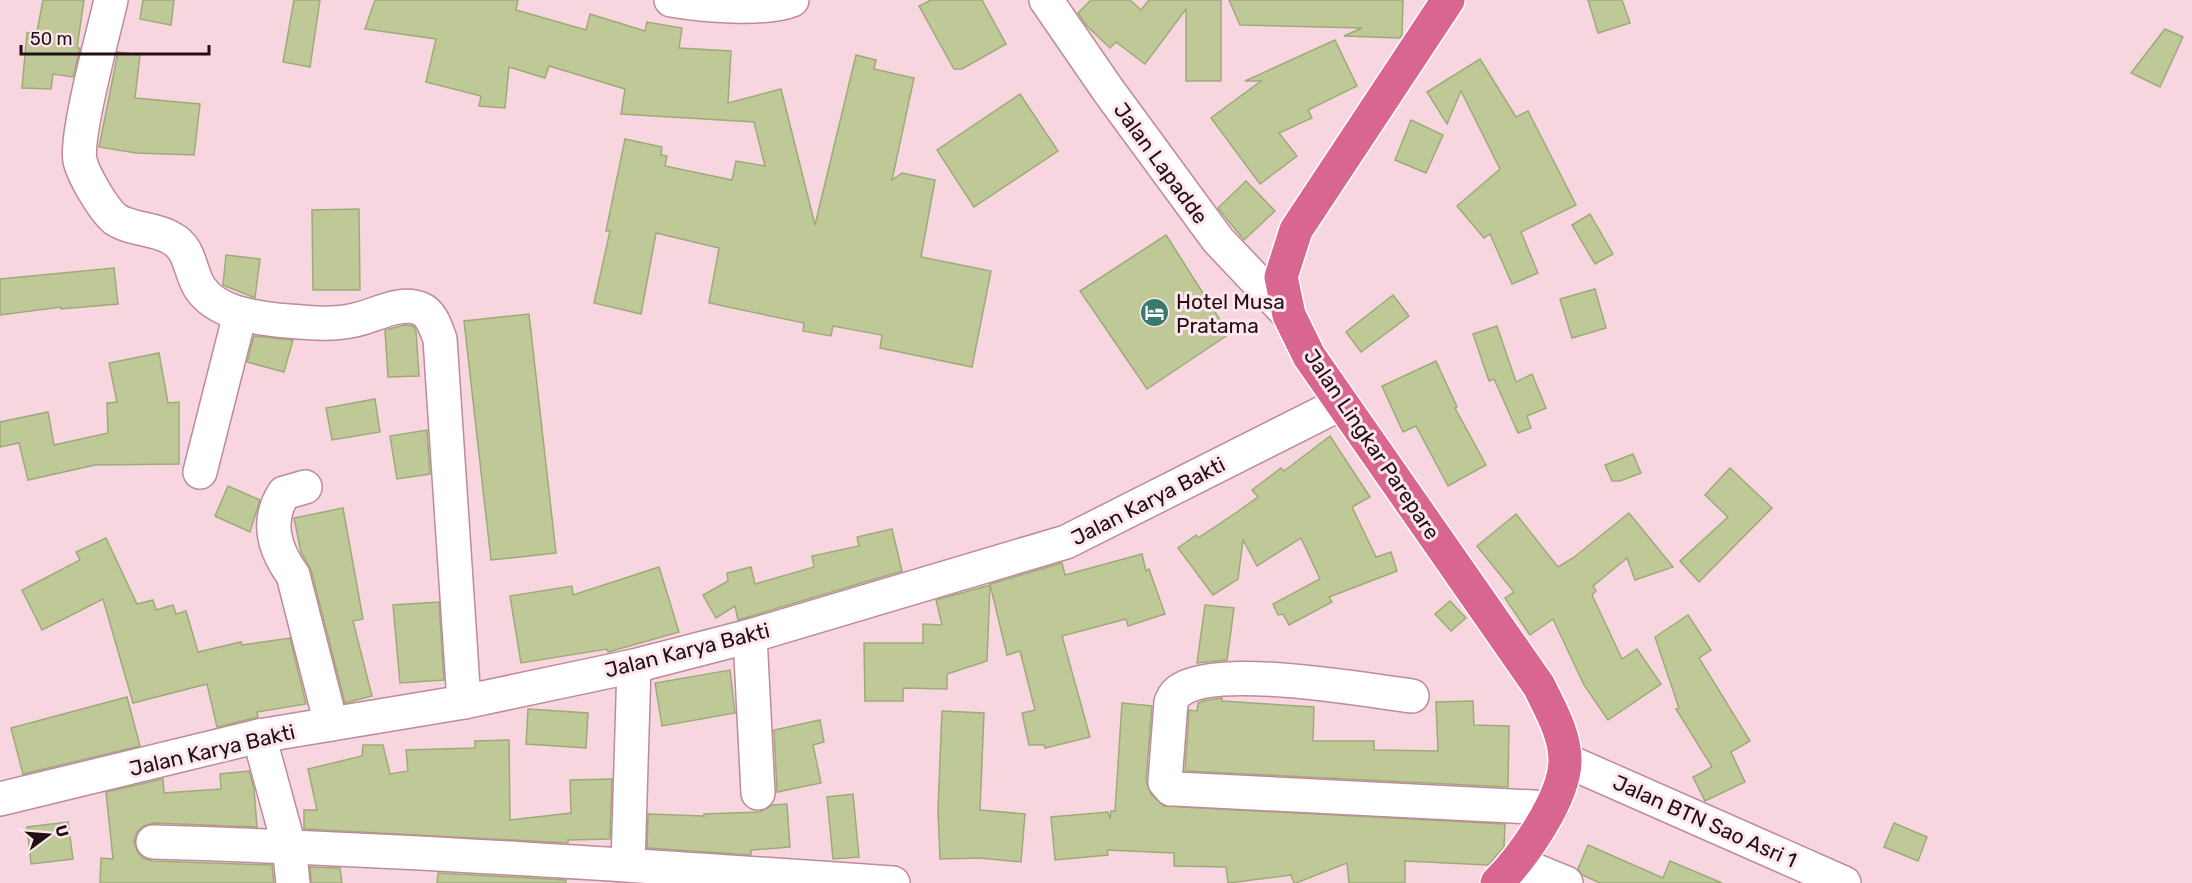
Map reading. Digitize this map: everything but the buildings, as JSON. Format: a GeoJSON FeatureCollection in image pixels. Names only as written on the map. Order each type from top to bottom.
{"type":"FeatureCollection","features":[{"type":"Feature","properties":{"kind":"highway","name":"Jalan Lingkar Parepare"},"geometry":{"type":"LineString","coordinates":[[1448,0],[1296,230],[1281,277],[1289,315],[1309,356],[1539,686],[1558,724],[1565,760],[1551,808],[1507,873]]}},
{"type":"Feature","properties":{"kind":"street"},"geometry":{"type":"LineString","coordinates":[[111,0],[82,128],[80,160],[93,189],[116,219],[171,237],[185,249],[200,287],[213,302],[240,314],[276,320],[354,321],[400,307],[421,309],[434,322],[440,339],[465,702]]}},
{"type":"Feature","properties":{"kind":"street"},"geometry":{"type":"LineString","coordinates":[[671,0],[701,5],[759,4],[792,0]]}},
{"type":"Feature","properties":{"kind":"street","name":"Jalan Lapadde"},"geometry":{"type":"LineString","coordinates":[[1046,0],[1108,90],[1218,240],[1289,315]]}},
{"type":"Feature","properties":{"kind":"street"},"geometry":{"type":"LineString","coordinates":[[200,472],[240,314]]}},
{"type":"Feature","properties":{"kind":"street","name":"Jalan Karya Bakti"},"geometry":{"type":"LineString","coordinates":[[0,799],[259,736],[465,702],[634,666],[750,636],[1066,542],[1342,403]]}},
{"type":"Feature","properties":{"kind":"street"},"geometry":{"type":"LineString","coordinates":[[305,487],[284,493],[276,506],[272,534],[283,561],[293,574],[331,724]]}},
{"type":"Feature","properties":{"kind":"street"},"geometry":{"type":"LineString","coordinates":[[750,636],[758,793]]}},
{"type":"Feature","properties":{"kind":"street"},"geometry":{"type":"LineString","coordinates":[[628,864],[634,666]]}},
{"type":"Feature","properties":{"kind":"street"},"geometry":{"type":"LineString","coordinates":[[1412,696],[1299,682],[1216,679],[1186,687],[1175,694],[1172,702],[1165,782],[1171,789],[1551,808]]}},
{"type":"Feature","properties":{"kind":"street"},"geometry":{"type":"LineString","coordinates":[[259,736],[289,846],[292,883]]}},
{"type":"Feature","properties":{"kind":"street","name":"Jalan BTN Sao Asri 1"},"geometry":{"type":"LineString","coordinates":[[1565,760],[1844,883]]}},
{"type":"Feature","properties":{"kind":"street"},"geometry":{"type":"LineString","coordinates":[[153,842],[289,846],[628,864],[893,883]]}},
{"type":"Feature","properties":{"kind":"street"},"geometry":{"type":"LineString","coordinates":[[1507,873],[1566,883]]}},
{"type":"Feature","properties":{"kind":"place","name":"Hotel Musa Pratama"},"geometry":{"type":"Point","coordinates":[1155,313]}}]}
